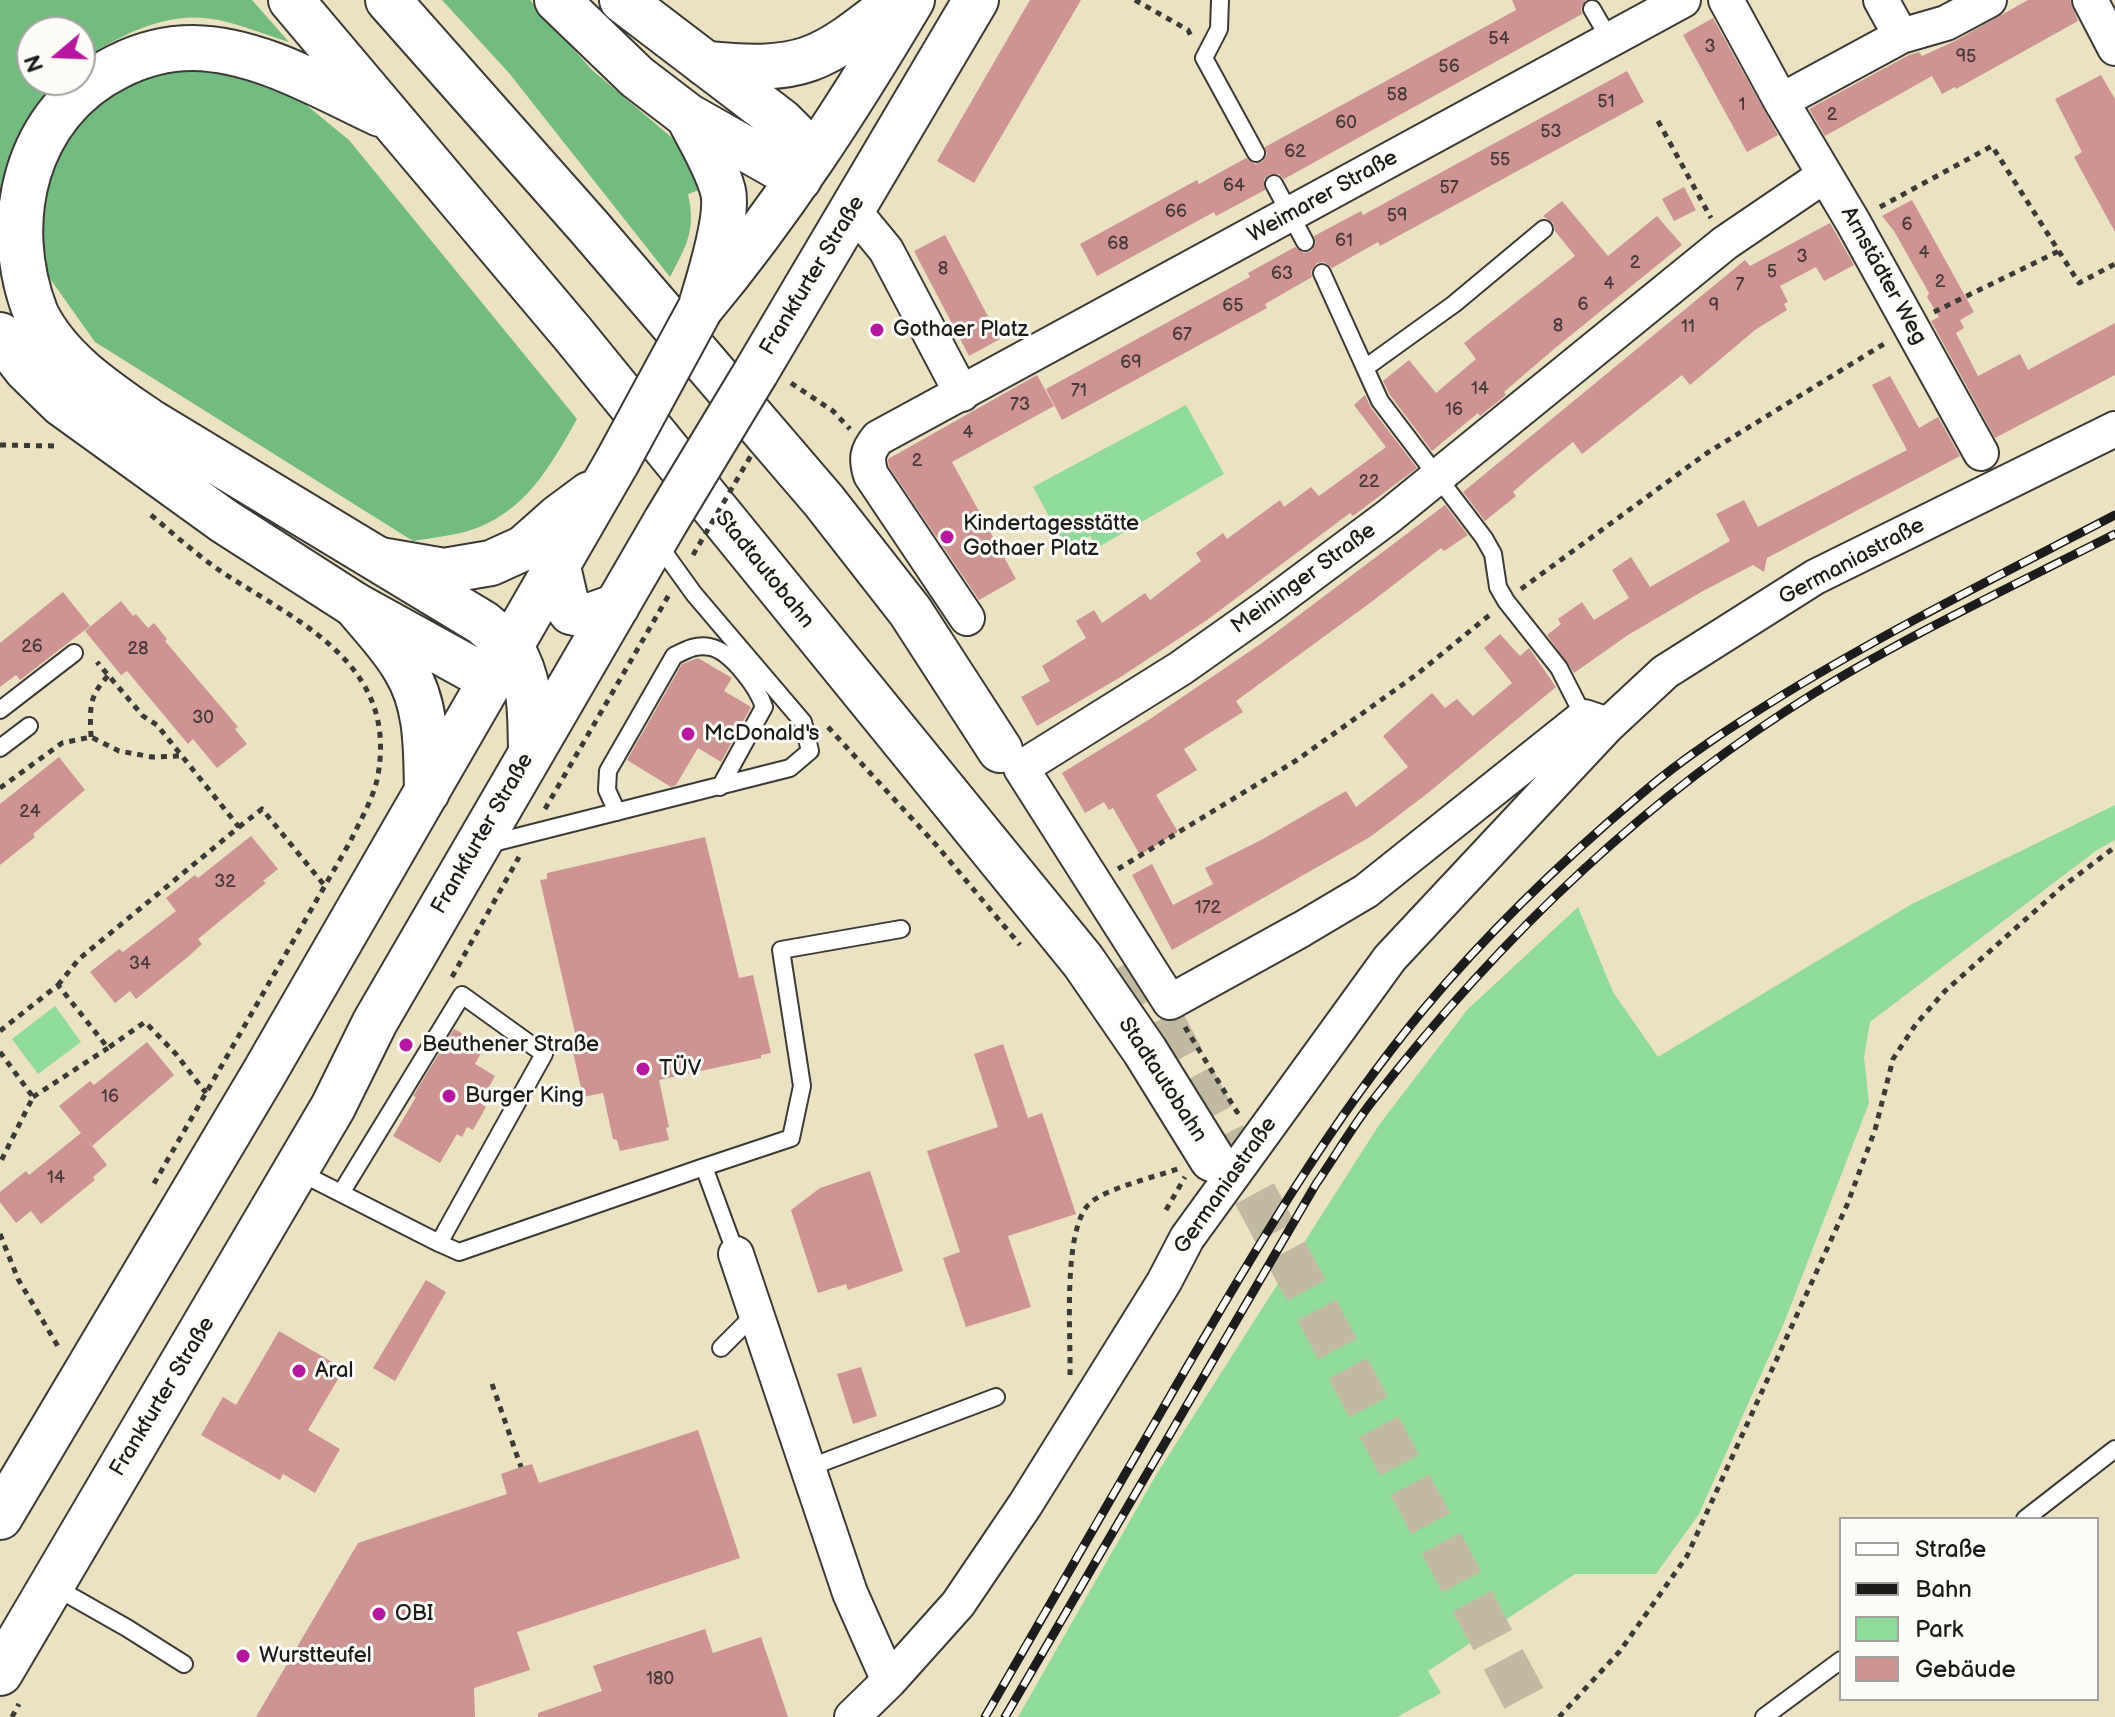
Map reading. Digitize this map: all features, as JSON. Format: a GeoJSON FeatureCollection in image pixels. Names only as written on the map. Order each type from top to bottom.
{"type":"FeatureCollection","features":[{"type":"Feature","properties":{"kind":"main road","name":"Stadtautobahn"},"geometry":{"type":"LineString","coordinates":[[291,0],[573,334],[1083,961],[1145,1051],[1193,1157]]}},
{"type":"Feature","properties":{"kind":"main road"},"geometry":{"type":"LineString","coordinates":[[388,0],[824,501],[910,611],[1000,750]]}},
{"type":"Feature","properties":{"kind":"main road"},"geometry":{"type":"LineString","coordinates":[[557,0],[637,77],[688,116],[836,179],[853,210]]}},
{"type":"Feature","properties":{"kind":"main road"},"geometry":{"type":"LineString","coordinates":[[622,0],[781,121],[806,166]]}},
{"type":"Feature","properties":{"kind":"main road"},"geometry":{"type":"LineString","coordinates":[[706,64],[754,68],[789,66],[813,60],[834,49],[898,0]]}},
{"type":"Feature","properties":{"kind":"main road"},"geometry":{"type":"LineString","coordinates":[[700,309],[751,248],[859,89],[912,0]]}},
{"type":"Feature","properties":{"kind":"main road","name":"Frankfurter Straße"},"geometry":{"type":"LineString","coordinates":[[0,1673],[333,1107],[375,1022],[531,750],[617,606],[671,538],[773,378],[853,210],[976,0]]}},
{"type":"Feature","properties":{"kind":"main road"},"geometry":{"type":"LineString","coordinates":[[393,120],[269,63],[191,48],[150,54],[106,72],[85,86],[58,113],[39,141],[19,189],[15,223],[18,263],[37,317],[71,361],[107,392],[149,421],[493,630],[510,671],[531,750]]}},
{"type":"Feature","properties":{"kind":"main road"},"geometry":{"type":"LineString","coordinates":[[0,1517],[427,792],[510,671],[558,567],[700,309],[714,266],[724,195],[688,116]]}},
{"type":"Feature","properties":{"kind":"main road"},"geometry":{"type":"LineString","coordinates":[[0,335],[26,369],[82,420],[224,521],[355,605],[436,647],[510,671],[550,680],[586,659]]}},
{"type":"Feature","properties":{"kind":"main road"},"geometry":{"type":"LineString","coordinates":[[380,560],[444,571],[502,560],[524,548],[613,471]]}},
{"type":"Feature","properties":{"kind":"main road"},"geometry":{"type":"LineString","coordinates":[[558,567],[571,612],[589,616],[617,606]]}},
{"type":"Feature","properties":{"kind":"main road"},"geometry":{"type":"LineString","coordinates":[[355,605],[398,659],[417,695],[425,741],[427,792]]}},
{"type":"Feature","properties":{"kind":"street","name":"Weimarer Straße"},"geometry":{"type":"LineString","coordinates":[[962,394],[1298,228],[1609,38],[1683,0]]}},
{"type":"Feature","properties":{"kind":"street","name":"Arnstädter Weg"},"geometry":{"type":"LineString","coordinates":[[1726,0],[1981,453]]}},
{"type":"Feature","properties":{"kind":"street"},"geometry":{"type":"LineString","coordinates":[[1881,0],[1901,36]]}},
{"type":"Feature","properties":{"kind":"street"},"geometry":{"type":"LineString","coordinates":[[1781,101],[1901,36],[1946,23],[1989,0]]}},
{"type":"Feature","properties":{"kind":"street"},"geometry":{"type":"LineString","coordinates":[[2090,0],[2115,48]]}},
{"type":"Feature","properties":{"kind":"street","name":"Meininger Straße"},"geometry":{"type":"LineString","coordinates":[[1170,1002],[1021,768],[1181,668],[1388,517],[1725,243],[1825,175]]}},
{"type":"Feature","properties":{"kind":"street"},"geometry":{"type":"LineString","coordinates":[[853,210],[886,250],[962,394],[878,438],[869,449],[867,462],[871,475],[967,618]]}},
{"type":"Feature","properties":{"kind":"street","name":"Germaniastraße"},"geometry":{"type":"LineString","coordinates":[[1170,1002],[1366,891],[1665,672],[1815,577],[2115,429]]}},
{"type":"Feature","properties":{"kind":"street","name":"Germaniastraße"},"geometry":{"type":"LineString","coordinates":[[852,1717],[958,1604],[1025,1505],[1164,1282],[1187,1238],[1390,958],[1596,721]]}},
{"type":"Feature","properties":{"kind":"street"},"geometry":{"type":"LineString","coordinates":[[736,1254],[850,1593],[889,1681]]}},
{"type":"Feature","properties":{"kind":"lane"},"geometry":{"type":"LineString","coordinates":[[1220,0],[1219,29],[1204,58],[1256,153]]}},
{"type":"Feature","properties":{"kind":"lane"},"geometry":{"type":"LineString","coordinates":[[1592,9],[1609,38]]}},
{"type":"Feature","properties":{"kind":"lane"},"geometry":{"type":"LineString","coordinates":[[1274,184],[1298,228]]}},
{"type":"Feature","properties":{"kind":"lane"},"geometry":{"type":"LineString","coordinates":[[1365,368],[1454,304],[1544,229]]}},
{"type":"Feature","properties":{"kind":"lane"},"geometry":{"type":"LineString","coordinates":[[1322,273],[1380,401],[1484,538],[1493,554],[1498,587],[1506,601],[1596,721]]}},
{"type":"Feature","properties":{"kind":"lane"},"geometry":{"type":"LineString","coordinates":[[476,847],[790,768],[810,751],[803,722],[680,576],[671,538]]}},
{"type":"Feature","properties":{"kind":"lane"},"geometry":{"type":"LineString","coordinates":[[617,812],[607,790],[608,771],[674,656],[694,646],[712,647],[724,653],[758,690],[764,707],[720,787]]}},
{"type":"Feature","properties":{"kind":"lane"},"geometry":{"type":"LineString","coordinates":[[0,710],[74,653]]}},
{"type":"Feature","properties":{"kind":"lane"},"geometry":{"type":"LineString","coordinates":[[0,748],[29,726]]}},
{"type":"Feature","properties":{"kind":"lane"},"geometry":{"type":"LineString","coordinates":[[296,1170],[459,1252],[791,1138],[802,1086],[781,950],[901,929]]}},
{"type":"Feature","properties":{"kind":"lane"},"geometry":{"type":"LineString","coordinates":[[341,1193],[462,995],[544,1054],[439,1243]]}},
{"type":"Feature","properties":{"kind":"lane"},"geometry":{"type":"LineString","coordinates":[[704,1167],[736,1254]]}},
{"type":"Feature","properties":{"kind":"lane"},"geometry":{"type":"LineString","coordinates":[[721,1348],[756,1313]]}},
{"type":"Feature","properties":{"kind":"lane"},"geometry":{"type":"LineString","coordinates":[[808,1468],[996,1397]]}},
{"type":"Feature","properties":{"kind":"lane"},"geometry":{"type":"LineString","coordinates":[[2028,1517],[2115,1449]]}},
{"type":"Feature","properties":{"kind":"lane"},"geometry":{"type":"LineString","coordinates":[[52,1585],[184,1664]]}},
{"type":"Feature","properties":{"kind":"lane"},"geometry":{"type":"LineString","coordinates":[[1764,1717],[1839,1661]]}},
{"type":"Feature","properties":{"kind":"path"},"geometry":{"type":"LineString","coordinates":[[1135,0],[1188,30],[1204,58]]}},
{"type":"Feature","properties":{"kind":"path"},"geometry":{"type":"LineString","coordinates":[[1658,121],[1725,243]]}},
{"type":"Feature","properties":{"kind":"path"},"geometry":{"type":"LineString","coordinates":[[1853,222],[1992,146],[2079,283],[2115,264]]}},
{"type":"Feature","properties":{"kind":"path"},"geometry":{"type":"LineString","coordinates":[[1910,323],[2059,251]]}},
{"type":"Feature","properties":{"kind":"path"},"geometry":{"type":"LineString","coordinates":[[773,378],[833,411],[869,449]]}},
{"type":"Feature","properties":{"kind":"path"},"geometry":{"type":"LineString","coordinates":[[46,438],[64,452]]}},
{"type":"Feature","properties":{"kind":"path"},"geometry":{"type":"LineString","coordinates":[[462,959],[566,771],[680,576],[671,538],[760,440]]}},
{"type":"Feature","properties":{"kind":"path"},"geometry":{"type":"LineString","coordinates":[[0,445],[56,446]]}},
{"type":"Feature","properties":{"kind":"path"},"geometry":{"type":"LineString","coordinates":[[149,514],[202,558],[327,640],[356,672],[375,708],[379,743],[377,782],[350,842],[151,1187]]}},
{"type":"Feature","properties":{"kind":"path"},"geometry":{"type":"LineString","coordinates":[[97,662],[143,716],[157,725],[239,827]]}},
{"type":"Feature","properties":{"kind":"path"},"geometry":{"type":"LineString","coordinates":[[91,737],[90,709],[96,689],[109,675]]}},
{"type":"Feature","properties":{"kind":"path"},"geometry":{"type":"LineString","coordinates":[[819,716],[938,847],[1024,949]]}},
{"type":"Feature","properties":{"kind":"path"},"geometry":{"type":"LineString","coordinates":[[0,788],[62,743],[91,737],[119,751],[152,757],[182,756]]}},
{"type":"Feature","properties":{"kind":"path"},"geometry":{"type":"LineString","coordinates":[[0,1031],[58,985],[79,959],[262,809],[325,886]]}},
{"type":"Feature","properties":{"kind":"path"},"geometry":{"type":"LineString","coordinates":[[1559,1717],[1620,1651],[1687,1556],[1847,1205],[1875,1130],[1893,1059],[1916,1024],[1945,991],[2062,887],[2115,847]]}},
{"type":"Feature","properties":{"kind":"path"},"geometry":{"type":"LineString","coordinates":[[58,985],[108,1048]]}},
{"type":"Feature","properties":{"kind":"path"},"geometry":{"type":"LineString","coordinates":[[1170,1002],[1237,1112]]}},
{"type":"Feature","properties":{"kind":"path"},"geometry":{"type":"LineString","coordinates":[[0,1163],[33,1097],[145,1022],[176,1054],[206,1093]]}},
{"type":"Feature","properties":{"kind":"path"},"geometry":{"type":"LineString","coordinates":[[0,1052],[33,1097]]}},
{"type":"Feature","properties":{"kind":"path"},"geometry":{"type":"LineString","coordinates":[[1082,1413],[1070,1387],[1073,1239],[1089,1204],[1104,1195],[1183,1167],[1193,1157]]}},
{"type":"Feature","properties":{"kind":"path"},"geometry":{"type":"LineString","coordinates":[[0,1234],[18,1279],[59,1348]]}},
{"type":"Feature","properties":{"kind":"path"},"geometry":{"type":"LineString","coordinates":[[51,1361],[66,1335]]}},
{"type":"Feature","properties":{"kind":"path"},"geometry":{"type":"LineString","coordinates":[[492,1384],[521,1467]]}},
{"type":"Feature","properties":{"kind":"green space"},"geometry":{"type":"Polygon","coordinates":[[[0,0],[252,0],[289,42],[218,20],[181,18],[128,34],[96,52],[96,16],[16,16],[16,96],[44,96],[14,146],[0,191],[0,0]]]}},
{"type":"Feature","properties":{"kind":"green space"},"geometry":{"type":"Polygon","coordinates":[[[442,0],[530,0],[592,70],[690,153],[708,187],[688,194],[690,228],[670,277],[509,73],[442,0]]]}},
{"type":"Feature","properties":{"kind":"green space"},"geometry":{"type":"Polygon","coordinates":[[[209,70],[254,79],[299,99],[349,140],[577,419],[533,487],[505,513],[468,531],[413,541],[95,342],[36,259],[46,166],[82,116],[117,84],[158,72],[209,70]]]}},
{"type":"Feature","properties":{"kind":"green space"},"geometry":{"type":"Polygon","coordinates":[[[1186,405],[1224,474],[1097,548],[1090,536],[1067,549],[1033,487],[1186,405]]]}},
{"type":"Feature","properties":{"kind":"green space"},"geometry":{"type":"Polygon","coordinates":[[[2115,805],[2115,840],[2097,850],[1870,1022],[1864,1057],[1869,1103],[1784,1323],[1699,1514],[1656,1574],[1575,1574],[1428,1671],[1441,1693],[1397,1717],[1018,1717],[1156,1475],[1379,1125],[1467,1010],[1578,907],[1613,992],[1658,1057],[1910,905],[2115,805]]]}},
{"type":"Feature","properties":{"kind":"green space"},"geometry":{"type":"Polygon","coordinates":[[[55,1006],[81,1042],[38,1074],[12,1039],[55,1006]]]}},
{"type":"Feature","properties":{"kind":"building"},"geometry":{"type":"Polygon","coordinates":[[[1030,0],[1081,0],[974,183],[937,161],[1030,0]]]}},
{"type":"Feature","properties":{"kind":"building"},"geometry":{"type":"Polygon","coordinates":[[[1512,0],[1586,0],[1581,8],[1582,14],[1284,179],[1279,174],[1270,174],[1264,179],[1265,190],[1216,216],[1214,212],[1097,276],[1080,244],[1197,180],[1199,184],[1246,158],[1255,164],[1262,162],[1267,154],[1265,147],[1516,10],[1512,0]]]}},
{"type":"Feature","properties":{"kind":"building"},"geometry":{"type":"Polygon","coordinates":[[[2028,0],[2070,0],[2078,21],[1956,89],[1942,94],[1932,76],[1825,136],[1809,109],[1909,55],[1919,52],[1922,56],[1955,41],[2028,0]]]}},
{"type":"Feature","properties":{"kind":"building"},"geometry":{"type":"Polygon","coordinates":[[[1713,18],[1778,135],[1747,152],[1683,35],[1713,18]]]}},
{"type":"Feature","properties":{"kind":"building"},"geometry":{"type":"Polygon","coordinates":[[[1627,71],[1644,102],[1380,246],[1378,242],[1332,268],[1324,262],[1317,263],[1311,271],[1312,277],[1265,304],[1267,308],[1062,420],[1046,389],[1250,277],[1248,273],[1295,247],[1304,253],[1311,251],[1316,243],[1314,236],[1361,211],[1363,215],[1627,71]]]}},
{"type":"Feature","properties":{"kind":"building"},"geometry":{"type":"Polygon","coordinates":[[[2101,75],[2115,99],[2115,232],[2074,157],[2082,152],[2055,99],[2101,75]]]}},
{"type":"Feature","properties":{"kind":"building"},"geometry":{"type":"Polygon","coordinates":[[[1684,187],[1696,210],[1674,221],[1662,199],[1684,187]]]}},
{"type":"Feature","properties":{"kind":"building"},"geometry":{"type":"Polygon","coordinates":[[[1912,200],[1974,312],[1960,320],[1964,328],[1956,333],[1978,376],[2020,354],[2028,370],[2115,323],[2115,375],[1995,438],[1931,321],[1939,317],[1927,297],[1929,293],[1894,231],[1882,216],[1912,200]]]}},
{"type":"Feature","properties":{"kind":"building"},"geometry":{"type":"Polygon","coordinates":[[[1562,201],[1608,256],[1657,216],[1682,245],[1554,349],[1504,392],[1506,395],[1480,416],[1478,413],[1432,451],[1383,381],[1409,360],[1436,393],[1476,359],[1464,343],[1575,256],[1555,231],[1553,223],[1543,216],[1562,201]]]}},
{"type":"Feature","properties":{"kind":"building"},"geometry":{"type":"Polygon","coordinates":[[[1830,223],[1854,265],[1824,281],[1816,267],[1780,286],[1788,302],[1784,304],[1787,310],[1755,330],[1690,385],[1682,375],[1582,454],[1573,442],[1513,492],[1516,496],[1485,521],[1463,492],[1745,260],[1750,266],[1830,223]]]}},
{"type":"Feature","properties":{"kind":"building"},"geometry":{"type":"Polygon","coordinates":[[[945,235],[1000,339],[969,356],[914,251],[945,235]]]}},
{"type":"Feature","properties":{"kind":"building"},"geometry":{"type":"Polygon","coordinates":[[[1037,375],[1054,406],[952,462],[1016,579],[979,600],[889,467],[888,459],[1037,375]]]}},
{"type":"Feature","properties":{"kind":"building"},"geometry":{"type":"Polygon","coordinates":[[[1890,376],[1919,428],[1938,417],[1960,456],[1767,558],[1764,572],[1753,565],[1703,591],[1628,635],[1574,673],[1547,635],[1561,624],[1558,619],[1582,602],[1594,620],[1629,598],[1612,570],[1631,557],[1650,587],[1730,541],[1716,514],[1744,500],[1758,527],[1907,450],[1872,385],[1890,376]]]}},
{"type":"Feature","properties":{"kind":"building"},"geometry":{"type":"Polygon","coordinates":[[[1365,395],[1371,408],[1417,468],[1353,516],[1350,513],[1207,620],[1119,678],[1037,726],[1021,697],[1050,681],[1042,666],[1086,638],[1076,621],[1094,610],[1102,623],[1145,593],[1150,600],[1201,561],[1196,553],[1223,533],[1227,539],[1280,500],[1284,507],[1311,487],[1319,496],[1386,447],[1354,405],[1365,395]]]}},
{"type":"Feature","properties":{"kind":"building"},"geometry":{"type":"Polygon","coordinates":[[[1445,505],[1468,535],[1444,551],[1441,548],[1236,701],[1243,712],[1184,749],[1197,770],[1156,795],[1178,832],[1140,855],[1113,808],[1109,810],[1104,802],[1085,813],[1062,773],[1150,719],[1262,643],[1445,505]]]}},
{"type":"Feature","properties":{"kind":"building"},"geometry":{"type":"Polygon","coordinates":[[[63,592],[90,626],[20,680],[16,675],[0,687],[0,643],[63,592]]]}},
{"type":"Feature","properties":{"kind":"building"},"geometry":{"type":"Polygon","coordinates":[[[121,601],[148,628],[154,623],[167,639],[165,641],[238,727],[235,729],[247,744],[217,768],[193,739],[188,744],[127,671],[121,675],[85,631],[121,601]]]}},
{"type":"Feature","properties":{"kind":"building"},"geometry":{"type":"Polygon","coordinates":[[[1500,634],[1520,656],[1529,648],[1556,687],[1370,837],[1172,950],[1132,875],[1152,864],[1173,905],[1213,884],[1205,868],[1346,791],[1356,807],[1408,767],[1383,736],[1432,693],[1445,708],[1457,699],[1473,716],[1512,683],[1484,648],[1500,634]]]}},
{"type":"Feature","properties":{"kind":"building","name":"McDonald's"},"geometry":{"type":"Polygon","coordinates":[[[698,658],[732,678],[724,691],[751,707],[721,762],[698,748],[676,785],[671,787],[627,760],[682,664],[698,658]]]}},
{"type":"Feature","properties":{"kind":"building"},"geometry":{"type":"Polygon","coordinates":[[[59,757],[85,790],[0,865],[0,804],[59,757]]]}},
{"type":"Feature","properties":{"kind":"building"},"geometry":{"type":"Polygon","coordinates":[[[251,836],[278,869],[263,881],[266,883],[198,939],[202,944],[189,956],[136,999],[130,991],[115,1003],[90,972],[119,949],[123,952],[176,911],[166,898],[195,875],[198,878],[251,836]]]}},
{"type":"Feature","properties":{"kind":"building"},"geometry":{"type":"Polygon","coordinates":[[[705,837],[739,978],[753,975],[771,1053],[761,1055],[761,1058],[659,1080],[669,1140],[620,1151],[617,1140],[613,1139],[603,1093],[583,1097],[571,1043],[577,1042],[540,880],[547,879],[547,873],[705,837]]]}},
{"type":"Feature","properties":{"kind":"building","name":"Burger King"},"geometry":{"type":"Polygon","coordinates":[[[454,1029],[485,1046],[475,1064],[495,1076],[480,1103],[486,1107],[473,1130],[467,1127],[462,1137],[457,1134],[440,1163],[393,1136],[416,1097],[413,1096],[454,1029]]]}},
{"type":"Feature","properties":{"kind":"building"},"geometry":{"type":"Polygon","coordinates":[[[147,1042],[174,1075],[92,1146],[107,1165],[93,1177],[95,1180],[41,1224],[31,1211],[16,1223],[0,1202],[0,1192],[26,1171],[29,1175],[81,1133],[59,1106],[90,1081],[94,1085],[147,1042]]]}},
{"type":"Feature","properties":{"kind":"building"},"geometry":{"type":"Polygon","coordinates":[[[1003,1044],[1028,1118],[1042,1113],[1076,1214],[1008,1236],[1031,1307],[966,1327],[943,1258],[960,1252],[927,1151],[998,1127],[974,1054],[1003,1044]]]}},
{"type":"Feature","properties":{"kind":"building"},"geometry":{"type":"Polygon","coordinates":[[[870,1171],[903,1271],[848,1290],[846,1284],[818,1293],[791,1210],[820,1188],[870,1171]]]}},
{"type":"Feature","properties":{"kind":"building"},"geometry":{"type":"Polygon","coordinates":[[[426,1280],[446,1292],[395,1381],[373,1368],[426,1280]]]}},
{"type":"Feature","properties":{"kind":"building"},"geometry":{"type":"Polygon","coordinates":[[[279,1331],[344,1369],[308,1430],[340,1449],[315,1493],[283,1474],[280,1480],[201,1435],[223,1397],[236,1405],[279,1331]]]}},
{"type":"Feature","properties":{"kind":"building"},"geometry":{"type":"Polygon","coordinates":[[[861,1367],[877,1416],[853,1424],[837,1374],[861,1367]]]}},
{"type":"Feature","properties":{"kind":"building"},"geometry":{"type":"Polygon","coordinates":[[[698,1430],[740,1558],[517,1632],[530,1670],[474,1688],[475,1717],[256,1717],[358,1543],[507,1494],[501,1474],[521,1467],[532,1464],[539,1483],[698,1430]]]}},
{"type":"Feature","properties":{"kind":"building"},"geometry":{"type":"Polygon","coordinates":[[[705,1629],[713,1653],[761,1637],[788,1717],[538,1717],[538,1713],[602,1691],[593,1666],[705,1629]]]}},
{"type":"Feature","properties":{"kind":"tunnel"},"geometry":{"type":"LineString","coordinates":[[1128,962],[1534,1717]]}},
{"type":"Feature","properties":{"kind":"railway"},"geometry":{"type":"LineString","coordinates":[[985,1717],[1208,1331],[1294,1189],[1389,1053],[1474,953],[1583,845],[1657,781],[1711,741],[1867,646],[2115,515]]}},
{"type":"Feature","properties":{"kind":"railway"},"geometry":{"type":"LineString","coordinates":[[1005,1717],[1316,1184],[1356,1123],[1418,1044],[1520,931],[1631,827],[1752,734],[1889,650],[2115,534]]}},
{"type":"Feature","properties":{"kind":"place","name":"Gothaer Platz"},"geometry":{"type":"Point","coordinates":[877,330]}},
{"type":"Feature","properties":{"kind":"place","name":"Kindertagesstätte Gothaer Platz"},"geometry":{"type":"Point","coordinates":[947,537]}},
{"type":"Feature","properties":{"kind":"place","name":"McDonald's"},"geometry":{"type":"Point","coordinates":[688,734]}},
{"type":"Feature","properties":{"kind":"place","name":"Beuthener Straße"},"geometry":{"type":"Point","coordinates":[406,1045]}},
{"type":"Feature","properties":{"kind":"place","name":"TÜV"},"geometry":{"type":"Point","coordinates":[643,1069]}},
{"type":"Feature","properties":{"kind":"place","name":"Burger King"},"geometry":{"type":"Point","coordinates":[449,1096]}},
{"type":"Feature","properties":{"kind":"place","name":"Aral"},"geometry":{"type":"Point","coordinates":[299,1371]}},
{"type":"Feature","properties":{"kind":"place","name":"OBI"},"geometry":{"type":"Point","coordinates":[379,1614]}},
{"type":"Feature","properties":{"kind":"place","name":"Wurstteufel"},"geometry":{"type":"Point","coordinates":[243,1656]}}]}
